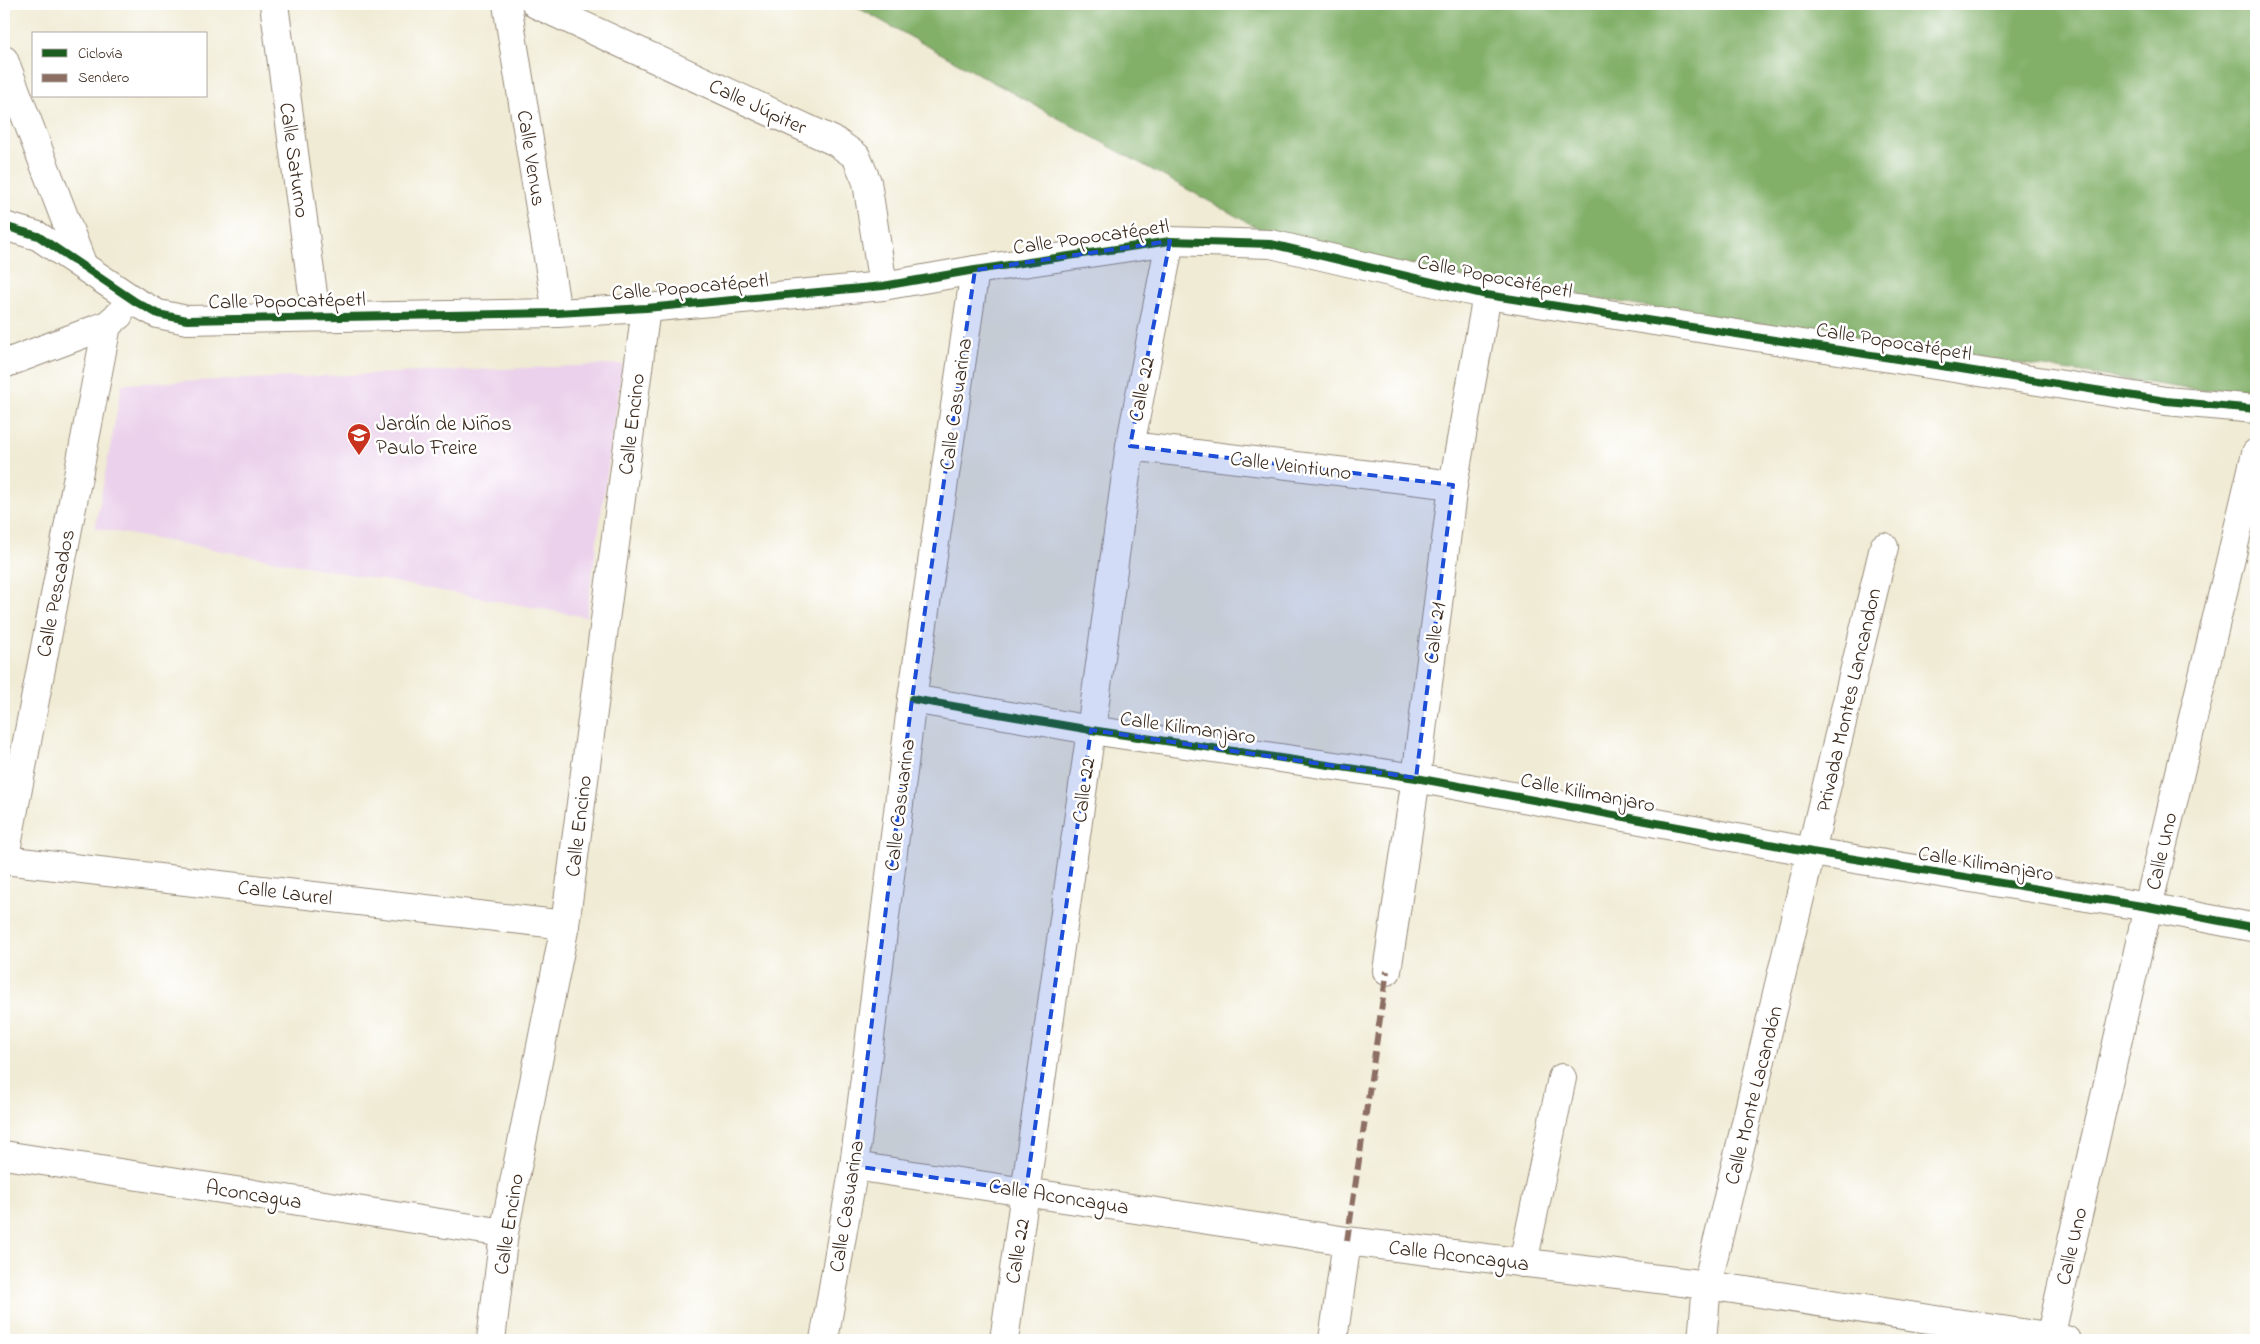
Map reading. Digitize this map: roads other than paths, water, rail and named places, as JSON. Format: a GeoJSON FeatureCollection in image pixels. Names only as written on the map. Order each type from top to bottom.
{"type":"FeatureCollection","features":[{"type":"Feature","properties":{"kind":"street","name":"Calle Saturno"},"geometry":{"type":"LineString","coordinates":[[274,4],[316,316]]}},
{"type":"Feature","properties":{"kind":"street","name":"Calle Venus"},"geometry":{"type":"LineString","coordinates":[[507,4],[557,313]]}},
{"type":"Feature","properties":{"kind":"street","name":"Calle Júpiter"},"geometry":{"type":"LineString","coordinates":[[536,4],[836,142],[856,156],[867,182],[883,286]]}},
{"type":"Feature","properties":{"kind":"street"},"geometry":{"type":"LineString","coordinates":[[4,60],[83,266]]}},
{"type":"Feature","properties":{"kind":"street","name":"Calle Popocatépetl"},"geometry":{"type":"LineString","coordinates":[[4,226],[38,236],[136,302],[158,314],[187,320],[316,316],[557,313],[646,308],[883,286],[975,270],[1170,241],[1271,244],[1487,295],[2166,401],[2256,409]]}},
{"type":"Feature","properties":{"kind":"street","name":"Calle 22"},"geometry":{"type":"LineString","coordinates":[[1004,1340],[1130,446],[1170,241]]}},
{"type":"Feature","properties":{"kind":"street","name":"Calle Casuarina"},"geometry":{"type":"LineString","coordinates":[[824,1340],[854,1166],[912,699],[975,270]]}},
{"type":"Feature","properties":{"kind":"street","name":"Calle 21"},"geometry":{"type":"LineString","coordinates":[[1387,971],[1416,778],[1452,485],[1487,295]]}},
{"type":"Feature","properties":{"kind":"street"},"geometry":{"type":"LineString","coordinates":[[4,364],[107,325],[136,302]]}},
{"type":"Feature","properties":{"kind":"street","name":"Calle Encino"},"geometry":{"type":"LineString","coordinates":[[491,1340],[504,1234],[565,925],[646,308]]}},
{"type":"Feature","properties":{"kind":"street","name":"Calle Pescados"},"geometry":{"type":"LineString","coordinates":[[4,860],[107,325]]}},
{"type":"Feature","properties":{"kind":"street","name":"Calle Veintiuno"},"geometry":{"type":"LineString","coordinates":[[1130,446],[1452,485]]}},
{"type":"Feature","properties":{"kind":"street","name":"Calle Uno"},"geometry":{"type":"LineString","coordinates":[[2058,1339],[2148,907],[2256,453]]}},
{"type":"Feature","properties":{"kind":"street","name":"Privada Montes Lancandon"},"geometry":{"type":"LineString","coordinates":[[1812,852],[1884,547]]}},
{"type":"Feature","properties":{"kind":"street","name":"Calle Kilimanjaro"},"geometry":{"type":"LineString","coordinates":[[912,699],[1091,730],[1416,778],[1812,852],[2148,907],[2256,928]]}},
{"type":"Feature","properties":{"kind":"street","name":"Calle Monte Lacandón"},"geometry":{"type":"LineString","coordinates":[[1702,1340],[1707,1285],[1812,852]]}},
{"type":"Feature","properties":{"kind":"street","name":"Calle Laurel"},"geometry":{"type":"LineString","coordinates":[[4,860],[565,925]]}},
{"type":"Feature","properties":{"kind":"street"},"geometry":{"type":"LineString","coordinates":[[1522,1263],[1562,1078]]}},
{"type":"Feature","properties":{"kind":"street","name":"Aconcagua"},"geometry":{"type":"LineString","coordinates":[[4,1155],[504,1234]]}},
{"type":"Feature","properties":{"kind":"street","name":"Calle Aconcagua"},"geometry":{"type":"LineString","coordinates":[[854,1166],[1347,1241],[1707,1285],[2058,1339]]}},
{"type":"Feature","properties":{"kind":"street"},"geometry":{"type":"LineString","coordinates":[[1333,1340],[1347,1241]]}},
{"type":"Feature","properties":{"kind":"place","name":"Jardín de Niños Paulo Freire"},"geometry":{"type":"Point","coordinates":[359,456]}}]}
